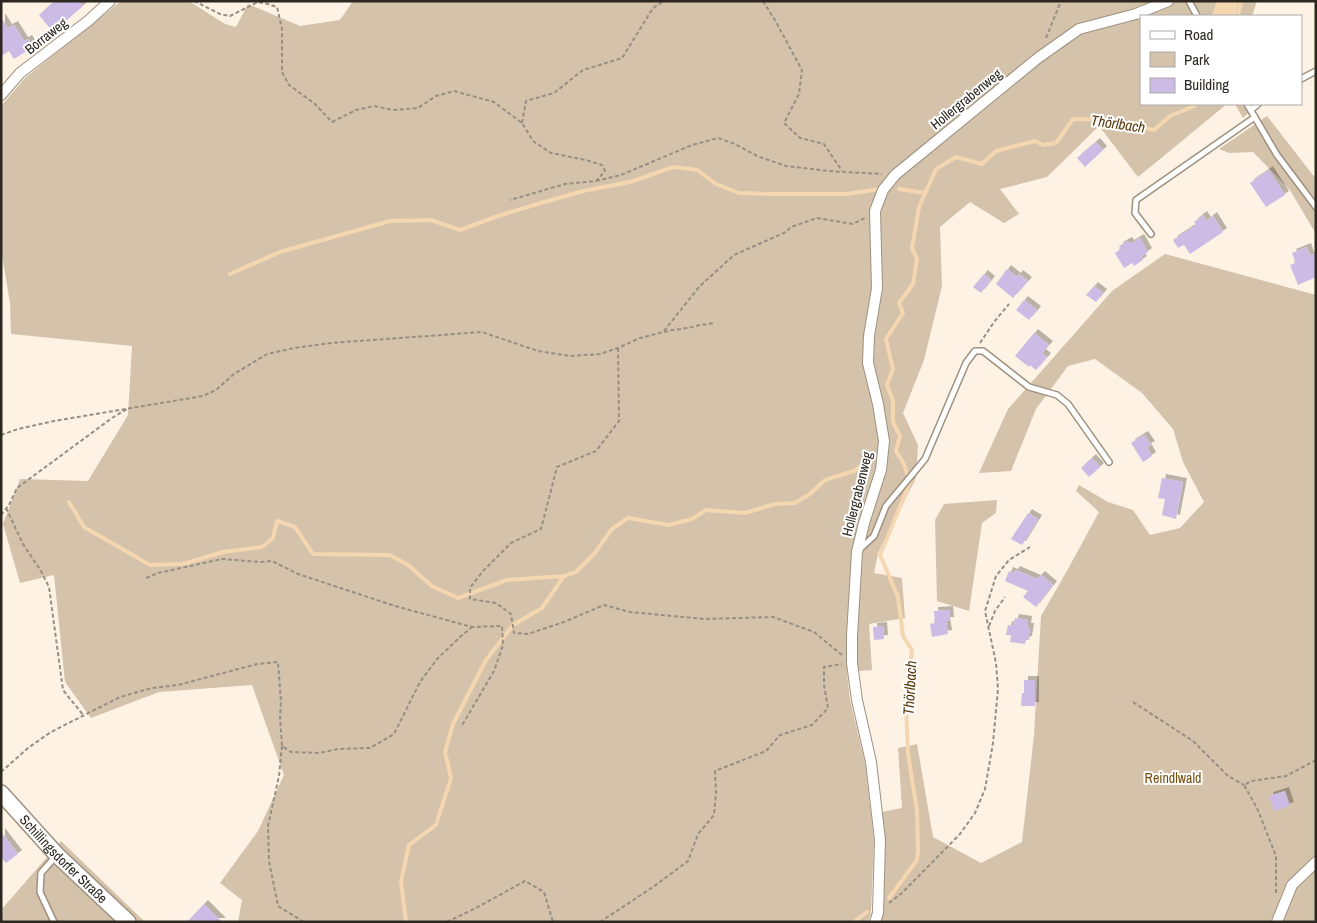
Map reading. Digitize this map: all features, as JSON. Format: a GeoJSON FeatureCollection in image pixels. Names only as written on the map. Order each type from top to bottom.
{"type":"FeatureCollection","features":[{"type":"Feature","properties":{"kind":"main road","name":"Schillingsdorfer Straße"},"geometry":{"type":"LineString","coordinates":[[1,793],[56,855],[128,922]]}},
{"type":"Feature","properties":{"kind":"street","name":"Borraweg"},"geometry":{"type":"LineString","coordinates":[[1,95],[20,73],[88,21],[110,1]]}},
{"type":"Feature","properties":{"kind":"street","name":"Hollergrabenweg"},"geometry":{"type":"LineString","coordinates":[[876,917],[880,840],[871,762],[857,700],[852,662],[857,552],[880,470],[884,441],[878,404],[868,363],[869,336],[877,288],[875,211],[883,190],[895,174],[1038,58],[1079,29],[1136,14],[1168,1]]}},
{"type":"Feature","properties":{"kind":"street"},"geometry":{"type":"LineString","coordinates":[[1277,922],[1292,885],[1316,862]]}},
{"type":"Feature","properties":{"kind":"lane"},"geometry":{"type":"LineString","coordinates":[[1189,1],[1196,15]]}},
{"type":"Feature","properties":{"kind":"lane"},"geometry":{"type":"LineString","coordinates":[[1302,78],[1316,71]]}},
{"type":"Feature","properties":{"kind":"lane"},"geometry":{"type":"LineString","coordinates":[[1248,105],[1277,155],[1316,207]]}},
{"type":"Feature","properties":{"kind":"lane"},"geometry":{"type":"LineString","coordinates":[[1251,110],[1257,105]]}},
{"type":"Feature","properties":{"kind":"lane"},"geometry":{"type":"LineString","coordinates":[[1151,234],[1135,213],[1136,200],[1255,117]]}},
{"type":"Feature","properties":{"kind":"lane"},"geometry":{"type":"LineString","coordinates":[[857,552],[874,536],[886,506],[924,458],[966,363],[975,351],[983,351],[1029,387],[1057,396],[1068,404],[1109,462]]}},
{"type":"Feature","properties":{"kind":"lane"},"geometry":{"type":"LineString","coordinates":[[54,922],[40,892],[42,873],[56,855]]}},
{"type":"Feature","properties":{"kind":"path"},"geometry":{"type":"LineString","coordinates":[[194,1],[220,14],[230,16],[258,2],[276,7],[282,29],[282,72],[289,85],[315,104],[332,122],[356,110],[374,106],[393,110],[418,108],[436,96],[454,91],[494,102],[522,122],[533,141],[551,153],[602,165],[604,171],[596,181]]}},
{"type":"Feature","properties":{"kind":"path"},"geometry":{"type":"LineString","coordinates":[[522,122],[526,101],[554,93],[583,70],[622,58],[653,8],[664,1]]}},
{"type":"Feature","properties":{"kind":"path"},"geometry":{"type":"LineString","coordinates":[[763,1],[802,70],[799,94],[784,123],[800,138],[824,144],[843,172]]}},
{"type":"Feature","properties":{"kind":"path"},"geometry":{"type":"LineString","coordinates":[[1038,58],[1061,1]]}},
{"type":"Feature","properties":{"kind":"path"},"geometry":{"type":"LineString","coordinates":[[510,200],[565,184],[596,181],[620,175],[692,145],[718,138],[735,144],[757,156],[786,166],[843,172],[895,174]]}},
{"type":"Feature","properties":{"kind":"path"},"geometry":{"type":"LineString","coordinates":[[664,332],[700,287],[734,255],[786,232],[791,226],[817,218],[853,224],[875,211]]}},
{"type":"Feature","properties":{"kind":"path"},"geometry":{"type":"LineString","coordinates":[[975,351],[994,322],[1009,304]]}},
{"type":"Feature","properties":{"kind":"path"},"geometry":{"type":"LineString","coordinates":[[1,435],[54,421],[203,396],[216,390],[234,374],[267,354],[294,348],[331,343],[482,332],[538,351],[570,356],[600,354],[640,338],[716,323]]}},
{"type":"Feature","properties":{"kind":"path"},"geometry":{"type":"LineString","coordinates":[[618,348],[619,421],[596,451],[556,468],[541,529],[510,543],[470,588],[470,599],[496,603],[511,614],[514,633],[528,634],[564,622],[604,605],[630,612],[704,618],[773,617],[814,632],[852,662]]}},
{"type":"Feature","properties":{"kind":"path"},"geometry":{"type":"LineString","coordinates":[[1,516],[17,488],[112,418],[129,408]]}},
{"type":"Feature","properties":{"kind":"path"},"geometry":{"type":"LineString","coordinates":[[6,508],[23,544],[49,587],[63,690],[84,716]]}},
{"type":"Feature","properties":{"kind":"path"},"geometry":{"type":"LineString","coordinates":[[876,917],[960,834],[975,813],[986,789],[998,689],[996,663],[985,611],[996,576],[1009,560],[1030,548]]}},
{"type":"Feature","properties":{"kind":"path"},"geometry":{"type":"LineString","coordinates":[[146,578],[158,573],[222,559],[272,561],[298,574],[395,606],[472,627],[502,626],[503,645],[494,671],[461,727]]}},
{"type":"Feature","properties":{"kind":"path"},"geometry":{"type":"LineString","coordinates":[[988,628],[995,612],[1005,597]]}},
{"type":"Feature","properties":{"kind":"path"},"geometry":{"type":"LineString","coordinates":[[282,746],[291,752],[319,753],[370,748],[394,734],[420,682],[437,659],[472,627]]}},
{"type":"Feature","properties":{"kind":"path"},"geometry":{"type":"LineString","coordinates":[[1,772],[28,748],[51,732],[120,698],[152,688],[178,685],[257,664],[278,662],[282,746],[279,776],[268,826],[268,861],[278,906],[304,922]]}},
{"type":"Feature","properties":{"kind":"path"},"geometry":{"type":"LineString","coordinates":[[600,922],[688,861],[698,834],[714,815],[716,793],[715,770],[766,751],[780,735],[812,725],[828,708],[824,685],[824,667],[852,662]]}},
{"type":"Feature","properties":{"kind":"path"},"geometry":{"type":"LineString","coordinates":[[1133,702],[1193,741],[1228,776],[1244,785],[1257,808],[1276,856],[1276,895]]}},
{"type":"Feature","properties":{"kind":"path"},"geometry":{"type":"LineString","coordinates":[[1244,785],[1251,781],[1286,776],[1316,760]]}},
{"type":"Feature","properties":{"kind":"path"},"geometry":{"type":"LineString","coordinates":[[448,922],[525,881],[544,892],[553,922]]}},
{"type":"Feature","properties":{"kind":"green space"},"geometry":{"type":"Polygon","coordinates":[[[121,1],[189,1],[225,24],[236,27],[248,4],[300,26],[340,20],[353,1],[1217,1],[1212,15],[1140,15],[1140,105],[1226,105],[1138,177],[1099,126],[1047,177],[1000,189],[1019,214],[1004,223],[970,202],[940,227],[942,286],[924,360],[903,413],[918,445],[916,478],[878,553],[874,573],[902,578],[905,618],[869,624],[872,670],[847,672],[850,700],[865,763],[874,840],[871,913],[868,922],[238,922],[242,900],[220,883],[258,831],[284,775],[252,685],[159,692],[91,718],[65,682],[54,575],[20,583],[3,524],[20,479],[88,481],[128,415],[132,346],[11,334],[10,303],[1,249],[1,106],[25,78],[121,1]]]}},
{"type":"Feature","properties":{"kind":"green space"},"geometry":{"type":"Polygon","coordinates":[[[1238,1],[1257,1],[1252,15],[1235,15],[1238,1]]]}},
{"type":"Feature","properties":{"kind":"green space"},"geometry":{"type":"Polygon","coordinates":[[[1236,105],[1257,105],[1243,118],[1236,105]]]}},
{"type":"Feature","properties":{"kind":"green space"},"geometry":{"type":"Polygon","coordinates":[[[1267,116],[1316,179],[1316,234],[1290,190],[1253,152],[1229,153],[1219,149],[1267,116]]]}},
{"type":"Feature","properties":{"kind":"green space","name":"Reindlwald"},"geometry":{"type":"Polygon","coordinates":[[[1165,254],[1316,295],[1316,922],[880,922],[882,812],[902,808],[898,748],[917,744],[933,837],[981,863],[1022,842],[1034,735],[1041,616],[1099,512],[1076,491],[1079,485],[1108,502],[1133,510],[1150,535],[1180,528],[1204,502],[1183,462],[1173,429],[1142,393],[1095,359],[1068,366],[1036,409],[1011,471],[979,473],[1008,409],[1112,291],[1165,254]]]}},
{"type":"Feature","properties":{"kind":"green space"},"geometry":{"type":"Polygon","coordinates":[[[997,500],[996,513],[982,523],[969,611],[937,601],[935,520],[944,504],[997,500]]]}},
{"type":"Feature","properties":{"kind":"green space"},"geometry":{"type":"Polygon","coordinates":[[[61,841],[145,922],[1,922],[1,910],[61,841]]]}},
{"type":"Feature","properties":{"kind":"shaded area"},"geometry":{"type":"Polygon","coordinates":[[[1217,1],[1238,1],[1235,15],[1212,15],[1217,1]]]}},
{"type":"Feature","properties":{"kind":"building"},"geometry":{"type":"Polygon","coordinates":[[[55,1],[78,1],[83,6],[53,32],[39,15],[55,1]]]}},
{"type":"Feature","properties":{"kind":"building"},"geometry":{"type":"Polygon","coordinates":[[[1,17],[8,28],[14,25],[24,41],[28,39],[33,47],[14,59],[9,51],[1,56],[1,17]]]}},
{"type":"Feature","properties":{"kind":"building"},"geometry":{"type":"Polygon","coordinates":[[[1096,142],[1103,150],[1085,167],[1077,158],[1096,142]]]}},
{"type":"Feature","properties":{"kind":"building"},"geometry":{"type":"Polygon","coordinates":[[[1269,170],[1285,195],[1266,207],[1250,183],[1269,170]]]}},
{"type":"Feature","properties":{"kind":"building"},"geometry":{"type":"Polygon","coordinates":[[[1203,215],[1207,221],[1213,216],[1223,232],[1190,254],[1184,245],[1178,248],[1173,240],[1196,225],[1194,222],[1203,215]]]}},
{"type":"Feature","properties":{"kind":"building"},"geometry":{"type":"Polygon","coordinates":[[[1140,238],[1148,252],[1141,257],[1143,260],[1134,266],[1132,263],[1124,268],[1115,253],[1121,249],[1119,246],[1128,241],[1130,244],[1140,238]]]}},
{"type":"Feature","properties":{"kind":"building"},"geometry":{"type":"Polygon","coordinates":[[[1307,247],[1310,256],[1316,253],[1316,277],[1298,285],[1290,265],[1296,263],[1292,253],[1307,247]]]}},
{"type":"Feature","properties":{"kind":"building"},"geometry":{"type":"Polygon","coordinates":[[[1007,269],[1017,277],[1019,274],[1028,281],[1013,298],[996,284],[1007,269]]]}},
{"type":"Feature","properties":{"kind":"building"},"geometry":{"type":"Polygon","coordinates":[[[984,274],[991,280],[981,293],[973,287],[984,274]]]}},
{"type":"Feature","properties":{"kind":"building"},"geometry":{"type":"Polygon","coordinates":[[[1094,286],[1103,293],[1096,302],[1086,295],[1094,286]]]}},
{"type":"Feature","properties":{"kind":"building"},"geometry":{"type":"Polygon","coordinates":[[[1024,300],[1037,310],[1029,320],[1016,310],[1024,300]]]}},
{"type":"Feature","properties":{"kind":"building"},"geometry":{"type":"Polygon","coordinates":[[[1034,333],[1049,345],[1042,353],[1047,357],[1036,370],[1015,356],[1034,333]]]}},
{"type":"Feature","properties":{"kind":"building"},"geometry":{"type":"Polygon","coordinates":[[[1144,435],[1151,445],[1147,447],[1152,456],[1143,462],[1131,443],[1144,435]]]}},
{"type":"Feature","properties":{"kind":"building"},"geometry":{"type":"Polygon","coordinates":[[[1092,458],[1100,467],[1089,477],[1081,468],[1092,458]]]}},
{"type":"Feature","properties":{"kind":"building"},"geometry":{"type":"Polygon","coordinates":[[[1162,478],[1183,482],[1176,519],[1162,515],[1165,499],[1158,498],[1162,478]]]}},
{"type":"Feature","properties":{"kind":"building"},"geometry":{"type":"Polygon","coordinates":[[[1028,513],[1038,519],[1022,545],[1011,539],[1028,513]]]}},
{"type":"Feature","properties":{"kind":"building"},"geometry":{"type":"Polygon","coordinates":[[[1016,570],[1037,579],[1041,575],[1053,585],[1036,607],[1023,597],[1028,591],[1005,581],[1009,571],[1014,573],[1016,570]]]}},
{"type":"Feature","properties":{"kind":"building"},"geometry":{"type":"Polygon","coordinates":[[[949,610],[950,621],[946,621],[948,634],[932,637],[930,624],[935,623],[934,611],[949,610]]]}},
{"type":"Feature","properties":{"kind":"building"},"geometry":{"type":"Polygon","coordinates":[[[1015,618],[1028,620],[1027,627],[1030,627],[1028,640],[1026,640],[1025,644],[1010,642],[1011,635],[1006,635],[1008,625],[1013,626],[1015,618]]]}},
{"type":"Feature","properties":{"kind":"building"},"geometry":{"type":"Polygon","coordinates":[[[883,626],[884,639],[874,640],[873,627],[883,626]]]}},
{"type":"Feature","properties":{"kind":"building"},"geometry":{"type":"Polygon","coordinates":[[[1024,680],[1035,680],[1035,706],[1021,706],[1024,680]]]}},
{"type":"Feature","properties":{"kind":"building"},"geometry":{"type":"Polygon","coordinates":[[[1285,791],[1290,806],[1274,811],[1269,796],[1285,791]]]}},
{"type":"Feature","properties":{"kind":"building"},"geometry":{"type":"Polygon","coordinates":[[[1,832],[18,854],[6,863],[1,857],[1,832]]]}},
{"type":"Feature","properties":{"kind":"building"},"geometry":{"type":"Polygon","coordinates":[[[204,904],[222,922],[187,922],[204,904]]]}},
{"type":"Feature","properties":{"kind":"waterway","name":"Thörlbach"},"geometry":{"type":"LineString","coordinates":[[1238,15],[1241,1]]}},
{"type":"Feature","properties":{"kind":"waterway","name":"Thörlbach"},"geometry":{"type":"LineString","coordinates":[[907,474],[904,464],[896,451],[900,436],[893,422],[893,401],[887,385],[893,369],[886,339],[903,313],[899,303],[913,284],[917,259],[912,248],[919,207],[936,169],[956,157],[982,164],[996,151],[1035,141],[1043,145],[1056,143],[1073,119],[1112,120],[1154,130],[1170,116],[1194,105]]}},
{"type":"Feature","properties":{"kind":"waterway"},"geometry":{"type":"LineString","coordinates":[[230,274],[280,252],[390,221],[431,220],[460,230],[541,203],[583,191],[630,182],[673,167],[697,170],[716,184],[739,193],[847,194],[880,189]]}},
{"type":"Feature","properties":{"kind":"waterway"},"geometry":{"type":"LineString","coordinates":[[899,189],[925,193]]}},
{"type":"Feature","properties":{"kind":"waterway"},"geometry":{"type":"LineString","coordinates":[[69,502],[84,527],[150,565],[183,564],[223,552],[262,547],[273,538],[277,521],[295,527],[313,554],[390,555],[408,565],[432,586],[458,598],[507,580],[564,576],[576,572],[594,554],[612,529],[628,518],[669,525],[692,519],[706,510],[745,513],[775,504],[795,503],[810,494],[825,480],[854,471],[875,457]]}},
{"type":"Feature","properties":{"kind":"waterway","name":"Thörlbach"},"geometry":{"type":"LineString","coordinates":[[889,898],[917,860],[917,811],[908,753],[906,705],[912,650],[903,636],[898,597],[880,555],[911,480]]}},
{"type":"Feature","properties":{"kind":"waterway"},"geometry":{"type":"LineString","coordinates":[[406,922],[401,881],[409,845],[436,825],[451,778],[445,752],[453,724],[486,660],[513,625],[542,608],[564,576]]}},
{"type":"Feature","properties":{"kind":"waterway","name":"Thörlbach"},"geometry":{"type":"LineString","coordinates":[[854,922],[867,912]]}}]}
